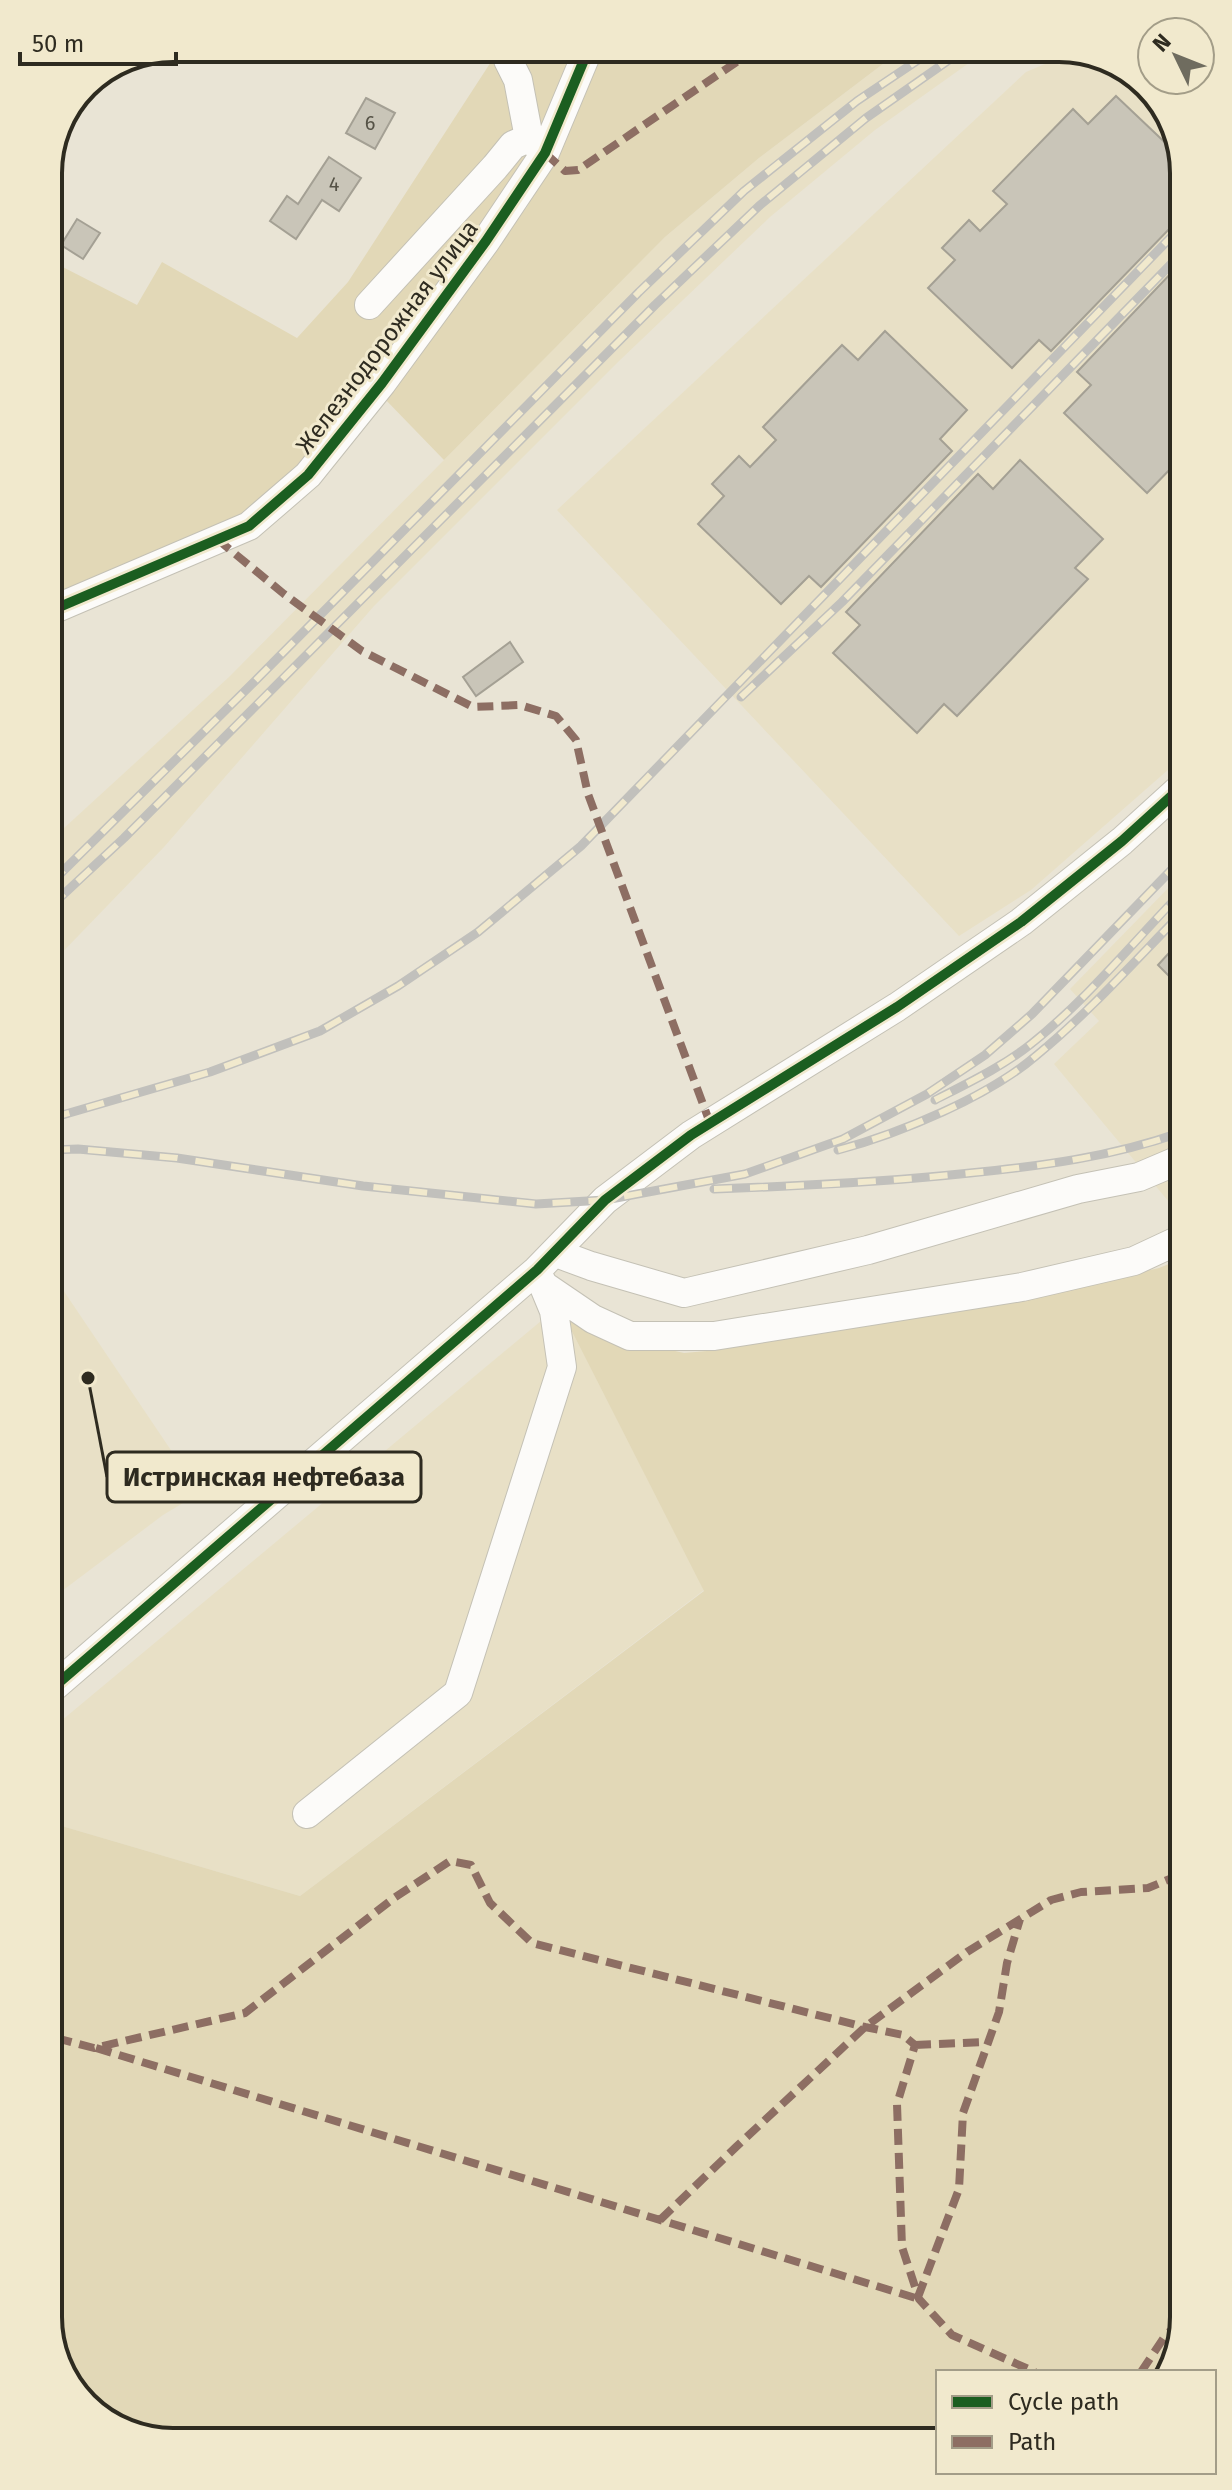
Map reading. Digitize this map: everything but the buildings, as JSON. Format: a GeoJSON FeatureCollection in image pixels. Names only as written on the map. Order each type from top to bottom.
{"type":"FeatureCollection","features":[{"type":"Feature","properties":{"kind":"street"},"geometry":{"type":"LineString","coordinates":[[369,305],[513,145],[537,146],[518,80],[509,62]]}},
{"type":"Feature","properties":{"kind":"street","name":"Железнодорожная улица"},"geometry":{"type":"LineString","coordinates":[[62,606],[249,526],[308,475],[382,383],[486,241],[582,62]]}},
{"type":"Feature","properties":{"kind":"street"},"geometry":{"type":"LineString","coordinates":[[62,1680],[545,1270],[605,1200],[679,1144],[897,1007],[1021,922],[1122,841],[1170,797]]}},
{"type":"Feature","properties":{"kind":"street"},"geometry":{"type":"LineString","coordinates":[[545,1270],[591,1266],[684,1293],[868,1250],[1078,1189],[1139,1177],[1170,1164]]}},
{"type":"Feature","properties":{"kind":"street"},"geometry":{"type":"LineString","coordinates":[[545,1270],[593,1319],[630,1336],[714,1336],[1022,1287],[1134,1261],[1170,1244]]}},
{"type":"Feature","properties":{"kind":"street"},"geometry":{"type":"LineString","coordinates":[[307,1814],[458,1693],[562,1367],[545,1270]]}},
{"type":"Feature","properties":{"kind":"shaded area"},"geometry":{"type":"Polygon","coordinates":[[[491,62],[578,62],[542,148],[308,465],[248,511],[62,593],[62,267],[137,305],[162,262],[297,338],[348,282],[491,62]]]}},
{"type":"Feature","properties":{"kind":"shaded area"},"geometry":{"type":"Polygon","coordinates":[[[592,62],[886,62],[759,158],[665,237],[444,460],[382,396],[527,207],[559,148],[592,62]]]}},
{"type":"Feature","properties":{"kind":"shaded area"},"geometry":{"type":"Polygon","coordinates":[[[886,62],[970,62],[875,130],[770,217],[618,362],[374,606],[164,847],[62,953],[62,830],[229,677],[665,237],[759,158],[886,62]]]}},
{"type":"Feature","properties":{"kind":"shaded area"},"geometry":{"type":"Polygon","coordinates":[[[1050,62],[1095,68],[1132,89],[1155,117],[1168,151],[1170,173],[1170,768],[1031,890],[959,936],[557,510],[1026,72],[1050,62]]]}},
{"type":"Feature","properties":{"kind":"shaded area"},"geometry":{"type":"Polygon","coordinates":[[[1170,886],[1170,1203],[1054,1064],[1099,1021],[1070,989],[1170,886]]]}},
{"type":"Feature","properties":{"kind":"shaded area"},"geometry":{"type":"Polygon","coordinates":[[[1170,1264],[1170,2317],[1166,2346],[1156,2370],[936,2370],[936,2428],[166,2428],[137,2422],[117,2413],[94,2396],[70,2360],[62,2317],[62,1826],[300,1896],[704,1591],[559,1306],[640,1343],[684,1353],[718,1350],[1170,1264]]]}},
{"type":"Feature","properties":{"kind":"shaded area"},"geometry":{"type":"Polygon","coordinates":[[[62,1288],[191,1480],[183,1503],[62,1591],[62,1288]]]}},
{"type":"Feature","properties":{"kind":"shaded area"},"geometry":{"type":"Polygon","coordinates":[[[559,1306],[704,1590],[300,1896],[62,1826],[62,1720],[559,1306]]]}},
{"type":"Feature","properties":{"kind":"railway"},"geometry":{"type":"LineString","coordinates":[[62,872],[639,292],[744,191],[857,101],[915,62]]}},
{"type":"Feature","properties":{"kind":"railway"},"geometry":{"type":"LineString","coordinates":[[62,896],[124,838],[655,305],[759,206],[866,118],[946,62]]}},
{"type":"Feature","properties":{"kind":"railway"},"geometry":{"type":"LineString","coordinates":[[62,1115],[210,1072],[320,1031],[398,986],[478,932],[581,846],[1170,238]]}},
{"type":"Feature","properties":{"kind":"railway"},"geometry":{"type":"LineString","coordinates":[[741,697],[842,602],[1170,265]]}},
{"type":"Feature","properties":{"kind":"railway"},"geometry":{"type":"LineString","coordinates":[[62,1150],[177,1158],[363,1186],[536,1204],[605,1200],[745,1174],[843,1139],[927,1094],[985,1055],[1032,1014],[1170,871]]}},
{"type":"Feature","properties":{"kind":"railway"},"geometry":{"type":"LineString","coordinates":[[935,1100],[1031,1044],[1089,991],[1170,905]]}},
{"type":"Feature","properties":{"kind":"railway"},"geometry":{"type":"LineString","coordinates":[[838,1150],[943,1112],[1017,1070],[1074,1022],[1170,925]]}},
{"type":"Feature","properties":{"kind":"railway"},"geometry":{"type":"LineString","coordinates":[[714,1189],[874,1181],[1023,1167],[1102,1154],[1170,1136]]}},
{"type":"Feature","properties":{"kind":"marked path"},"geometry":{"type":"LineString","coordinates":[[545,153],[565,171],[578,170],[736,62]]}},
{"type":"Feature","properties":{"kind":"marked path"},"geometry":{"type":"LineString","coordinates":[[217,539],[284,594],[362,651],[473,707],[520,705],[556,716],[576,740],[588,794],[710,1123]]}},
{"type":"Feature","properties":{"kind":"marked path"},"geometry":{"type":"LineString","coordinates":[[62,2040],[94,2048],[245,2013],[394,1898],[450,1861],[471,1865],[490,1903],[532,1943],[903,2035],[915,2045],[897,2104],[902,2247],[919,2299],[952,2335],[1031,2370]]}},
{"type":"Feature","properties":{"kind":"marked path"},"geometry":{"type":"LineString","coordinates":[[660,2220],[865,2027],[967,1952],[1051,1900],[1081,1892],[1148,1888],[1170,1879]]}},
{"type":"Feature","properties":{"kind":"marked path"},"geometry":{"type":"LineString","coordinates":[[918,2297],[959,2189],[963,2113],[999,2012],[1007,1963],[1020,1919]]}},
{"type":"Feature","properties":{"kind":"marked path"},"geometry":{"type":"LineString","coordinates":[[915,2045],[987,2042]]}},
{"type":"Feature","properties":{"kind":"marked path"},"geometry":{"type":"LineString","coordinates":[[96,2048],[919,2299]]}},
{"type":"Feature","properties":{"kind":"marked path"},"geometry":{"type":"LineString","coordinates":[[1142,2370],[1169,2332]]}},
{"type":"Feature","properties":{"kind":"cycle path"},"geometry":{"type":"LineString","coordinates":[[62,606],[249,526],[308,475],[382,383],[486,241],[545,153],[583,62]]}},
{"type":"Feature","properties":{"kind":"cycle path"},"geometry":{"type":"LineString","coordinates":[[62,1680],[537,1270],[605,1200],[691,1135],[897,1007],[1021,922],[1122,841],[1170,797]]}},
{"type":"Feature","properties":{"kind":"place","name":"Истринская нефтебаза"},"geometry":{"type":"Point","coordinates":[88,1378]}}]}
